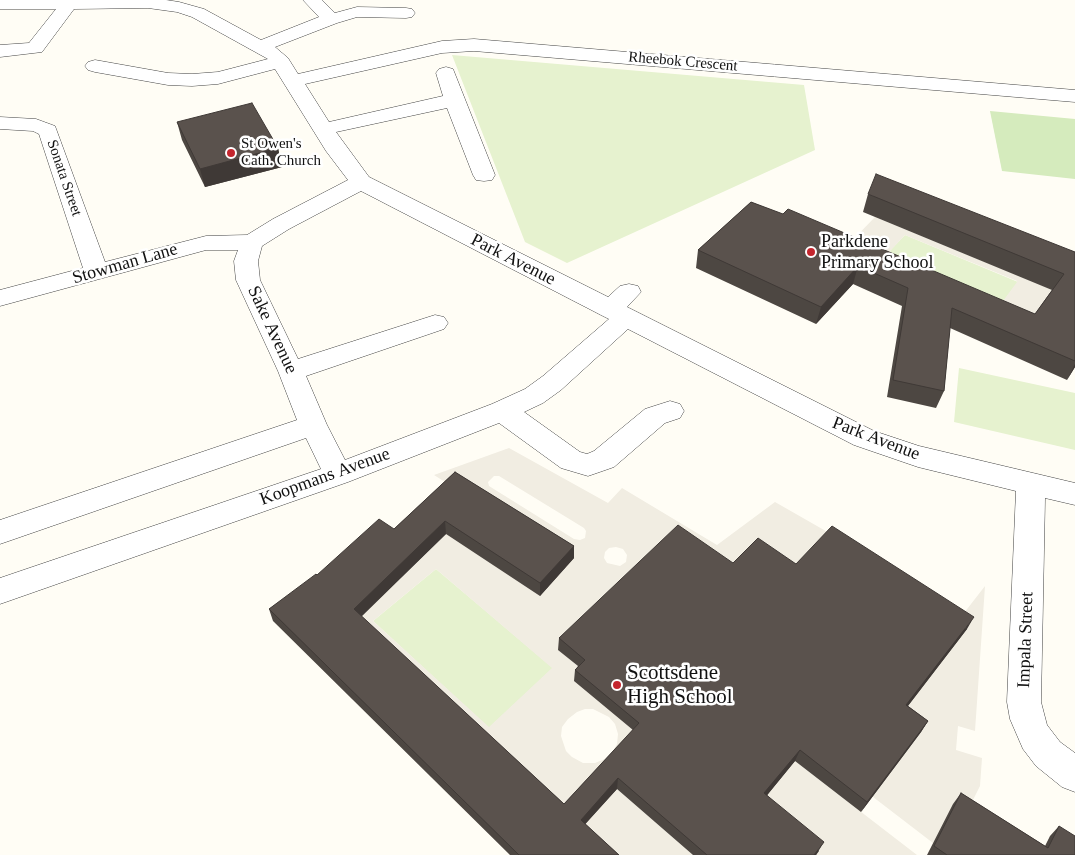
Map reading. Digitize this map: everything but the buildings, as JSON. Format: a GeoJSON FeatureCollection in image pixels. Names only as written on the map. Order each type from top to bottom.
{"type":"FeatureCollection","features":[{"type":"Feature","properties":{"kind":"street"},"geometry":{"type":"LineString","coordinates":[[312,0],[331,19]]}},
{"type":"Feature","properties":{"kind":"street","name":"Park Avenue"},"geometry":{"type":"LineString","coordinates":[[0,4],[148,3],[179,7],[198,13],[274,54],[337,151],[361,182],[622,306],[864,438],[918,456],[1031,485],[1075,494]]}},
{"type":"Feature","properties":{"kind":"street"},"geometry":{"type":"LineString","coordinates":[[0,51],[34,48],[69,4]]}},
{"type":"Feature","properties":{"kind":"street"},"geometry":{"type":"LineString","coordinates":[[262,46],[331,19],[363,11],[406,13]]}},
{"type":"Feature","properties":{"kind":"street","name":"Rheebok Crescent"},"geometry":{"type":"LineString","coordinates":[[95,66],[168,79],[192,80],[287,72],[442,46],[474,45],[1075,96]]}},
{"type":"Feature","properties":{"kind":"street"},"geometry":{"type":"LineString","coordinates":[[446,73],[454,100],[484,175]]}},
{"type":"Feature","properties":{"kind":"street"},"geometry":{"type":"LineString","coordinates":[[323,129],[454,100]]}},
{"type":"Feature","properties":{"kind":"street","name":"Sonata Street"},"geometry":{"type":"LineString","coordinates":[[0,123],[36,124],[48,130],[96,272]]}},
{"type":"Feature","properties":{"kind":"street"},"geometry":{"type":"LineString","coordinates":[[252,242],[281,224],[361,182]]}},
{"type":"Feature","properties":{"kind":"street","name":"Stowman Lane"},"geometry":{"type":"LineString","coordinates":[[0,298],[206,243],[252,242]]}},
{"type":"Feature","properties":{"kind":"street","name":"Sake Avenue"},"geometry":{"type":"LineString","coordinates":[[252,242],[246,261],[248,280],[292,371],[313,425],[338,474]]}},
{"type":"Feature","properties":{"kind":"street","name":"Koopmans Avenue"},"geometry":{"type":"LineString","coordinates":[[0,591],[338,474],[502,411],[534,396],[552,383],[622,306]]}},
{"type":"Feature","properties":{"kind":"street"},"geometry":{"type":"LineString","coordinates":[[292,371],[435,323]]}},
{"type":"Feature","properties":{"kind":"street"},"geometry":{"type":"LineString","coordinates":[[502,411],[571,460],[588,465],[618,456],[652,419],[670,411]]}},
{"type":"Feature","properties":{"kind":"street"},"geometry":{"type":"LineString","coordinates":[[0,532],[313,425]]}},
{"type":"Feature","properties":{"kind":"street","name":"Impala Street"},"geometry":{"type":"LineString","coordinates":[[1031,485],[1024,702],[1027,719],[1035,737],[1048,754],[1075,775]]}},
{"type":"Feature","properties":{"kind":"green space"},"geometry":{"type":"Polygon","coordinates":[[[452,55],[804,85],[815,150],[567,263],[525,242],[452,55]]]}},
{"type":"Feature","properties":{"kind":"green space"},"geometry":{"type":"Polygon","coordinates":[[[990,111],[1075,119],[1075,179],[1002,171],[990,111]]]}},
{"type":"Feature","properties":{"kind":"green space"},"geometry":{"type":"Polygon","coordinates":[[[905,235],[1018,282],[995,312],[879,262],[905,235]]]}},
{"type":"Feature","properties":{"kind":"green space"},"geometry":{"type":"Polygon","coordinates":[[[959,368],[1075,393],[1075,450],[954,422],[959,368]]]}},
{"type":"Feature","properties":{"kind":"green space"},"geometry":{"type":"Polygon","coordinates":[[[436,569],[553,668],[489,728],[373,621],[436,569]]]}},
{"type":"Feature","properties":{"kind":"shaded area"},"geometry":{"type":"Polygon","coordinates":[[[875,217],[1056,291],[1027,332],[842,251],[875,217]],[[905,235],[880,262],[995,312],[1017,281],[905,235]]]}},
{"type":"Feature","properties":{"kind":"shaded area"},"geometry":{"type":"Polygon","coordinates":[[[509,448],[608,503],[622,488],[717,545],[775,502],[831,534],[793,576],[682,625],[607,603],[559,650],[584,671],[638,734],[563,814],[357,621],[446,534],[540,595],[453,487],[434,475],[509,448]],[[494,476],[488,482],[489,486],[574,539],[580,540],[585,538],[586,531],[584,528],[499,476],[494,476]],[[609,548],[605,552],[604,558],[607,563],[620,566],[626,562],[627,555],[623,549],[609,548]],[[436,569],[373,621],[489,727],[552,668],[436,569]],[[593,709],[577,712],[562,727],[561,736],[566,751],[583,763],[595,763],[605,759],[612,753],[617,744],[618,734],[615,724],[609,717],[593,709]]]}},
{"type":"Feature","properties":{"kind":"shaded area"},"geometry":{"type":"Polygon","coordinates":[[[985,586],[975,731],[958,726],[956,750],[982,758],[980,786],[967,812],[933,843],[834,767],[900,716],[967,629],[957,622],[985,586]]]}},
{"type":"Feature","properties":{"kind":"shaded area"},"geometry":{"type":"Polygon","coordinates":[[[795,761],[917,855],[816,855],[760,804],[795,761]]]}},
{"type":"Feature","properties":{"kind":"shaded area"},"geometry":{"type":"Polygon","coordinates":[[[617,789],[693,855],[607,855],[580,830],[617,789]]]}},
{"type":"Feature","properties":{"kind":"place","name":"St Owen's Cath. Church"},"geometry":{"type":"Point","coordinates":[231,153]}},
{"type":"Feature","properties":{"kind":"place","name":"Parkdene Primary School"},"geometry":{"type":"Point","coordinates":[811,252]}},
{"type":"Feature","properties":{"kind":"place","name":"Scottsdene High School"},"geometry":{"type":"Point","coordinates":[617,685]}}]}
